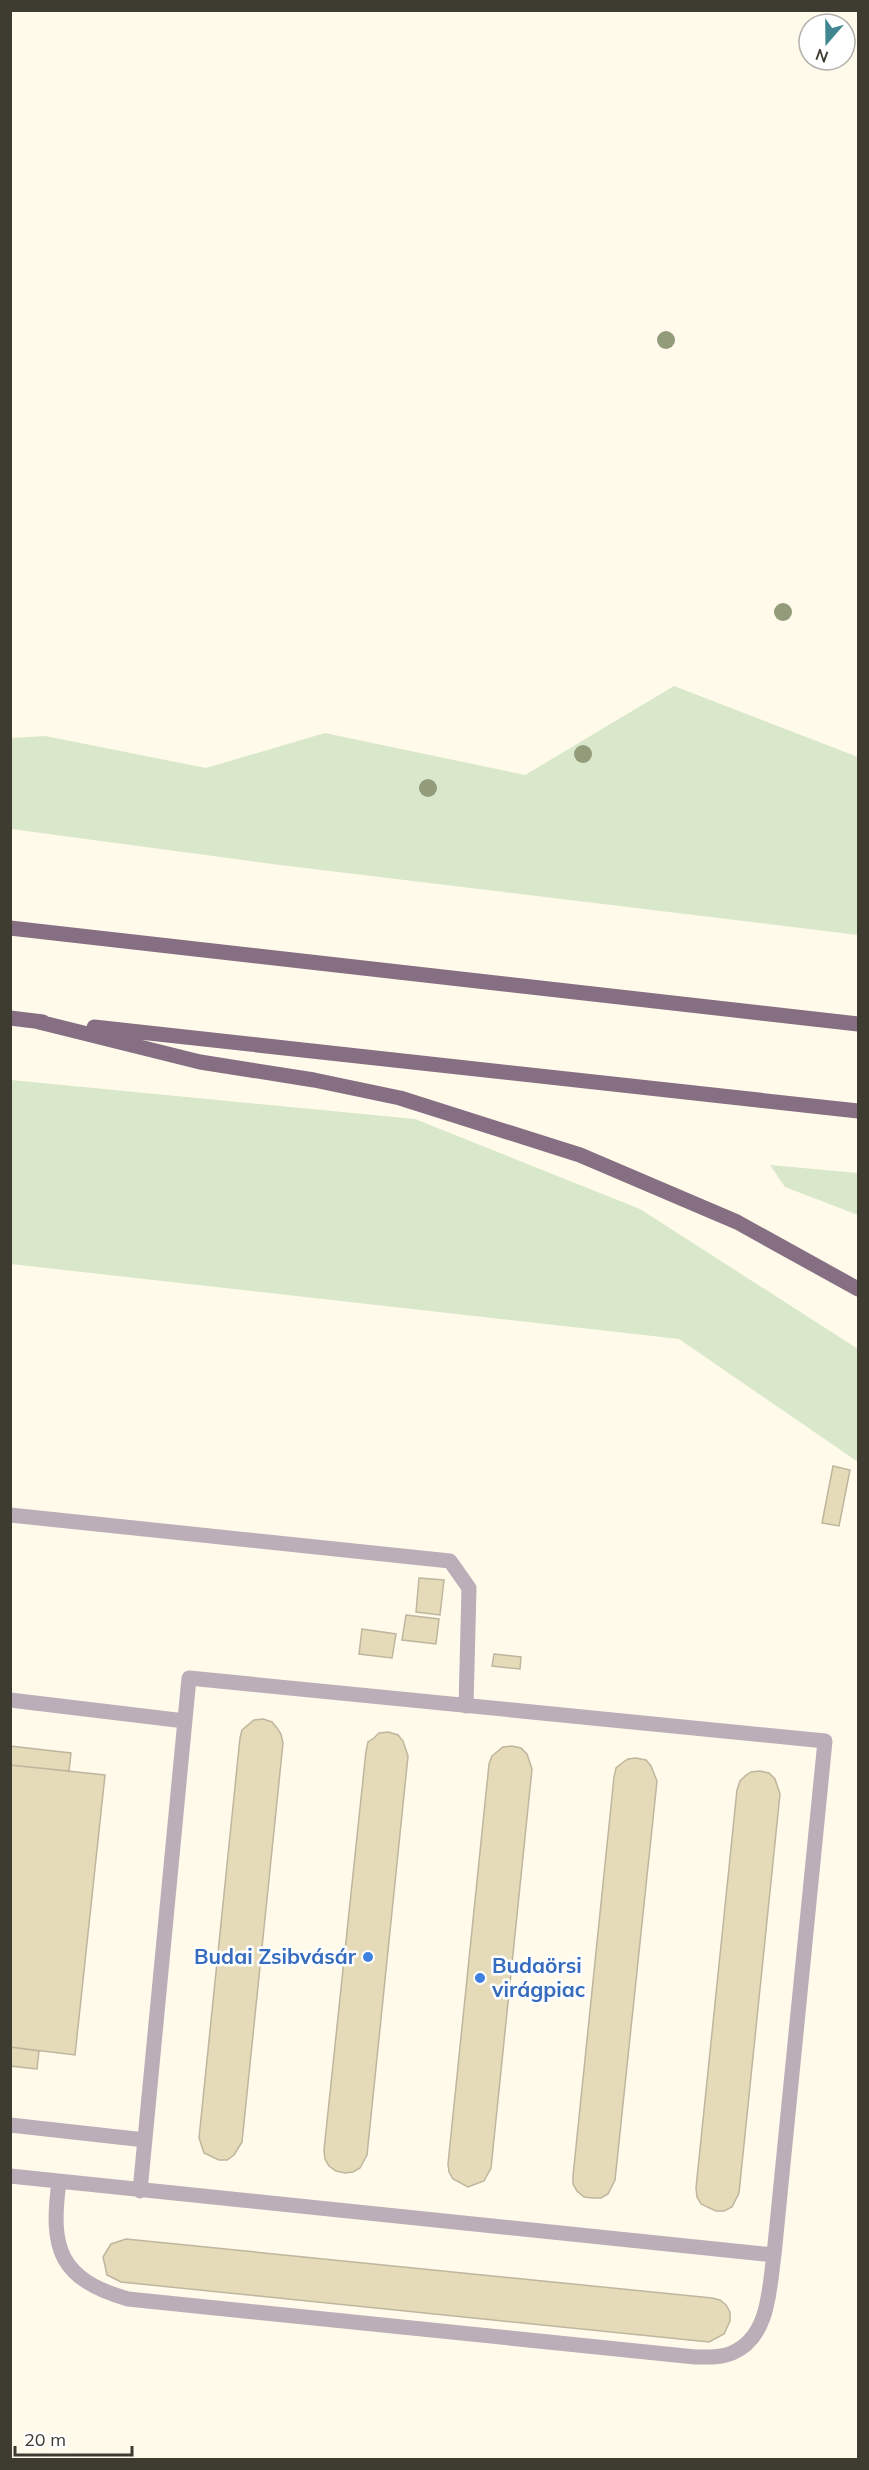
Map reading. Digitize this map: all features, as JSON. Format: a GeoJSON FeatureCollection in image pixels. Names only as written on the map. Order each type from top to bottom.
{"type":"FeatureCollection","features":[{"type":"Feature","properties":{"kind":"main road"},"geometry":{"type":"LineString","coordinates":[[10,928],[858,1024]]}},
{"type":"Feature","properties":{"kind":"main road"},"geometry":{"type":"LineString","coordinates":[[10,1018],[858,1111]]}},
{"type":"Feature","properties":{"kind":"main road"},"geometry":{"type":"LineString","coordinates":[[35,1021],[200,1062],[314,1080],[400,1098],[580,1155],[737,1222],[858,1289]]}},
{"type":"Feature","properties":{"kind":"lane"},"geometry":{"type":"LineString","coordinates":[[10,1515],[450,1561],[469,1588],[466,1706]]}},
{"type":"Feature","properties":{"kind":"lane"},"geometry":{"type":"LineString","coordinates":[[59,2182],[55,2222],[59,2250],[71,2267],[88,2284],[128,2299],[695,2357],[732,2353],[748,2342],[760,2326],[766,2308],[774,2254],[825,1741],[189,1678],[140,2191]]}},
{"type":"Feature","properties":{"kind":"lane"},"geometry":{"type":"LineString","coordinates":[[10,1700],[185,1720]]}},
{"type":"Feature","properties":{"kind":"lane"},"geometry":{"type":"LineString","coordinates":[[10,2125],[145,2140]]}},
{"type":"Feature","properties":{"kind":"lane"},"geometry":{"type":"LineString","coordinates":[[10,2176],[774,2254]]}},
{"type":"Feature","properties":{"kind":"green space"},"geometry":{"type":"Polygon","coordinates":[[[674,686],[858,757],[858,935],[272,864],[11,829],[11,738],[45,736],[206,768],[325,733],[525,775],[674,686]]]}},
{"type":"Feature","properties":{"kind":"green space"},"geometry":{"type":"Polygon","coordinates":[[[11,1080],[415,1119],[640,1209],[858,1349],[858,1462],[679,1339],[11,1264],[11,1080]]]}},
{"type":"Feature","properties":{"kind":"green space"},"geometry":{"type":"Polygon","coordinates":[[[770,1165],[858,1173],[858,1215],[785,1187],[770,1165]]]}},
{"type":"Feature","properties":{"kind":"building"},"geometry":{"type":"Polygon","coordinates":[[[833,1466],[850,1470],[839,1526],[822,1523],[833,1466]]]}},
{"type":"Feature","properties":{"kind":"building"},"geometry":{"type":"Polygon","coordinates":[[[419,1578],[444,1580],[440,1615],[416,1612],[419,1578]]]}},
{"type":"Feature","properties":{"kind":"building"},"geometry":{"type":"Polygon","coordinates":[[[406,1615],[439,1619],[436,1644],[402,1640],[406,1615]]]}},
{"type":"Feature","properties":{"kind":"building"},"geometry":{"type":"Polygon","coordinates":[[[362,1629],[396,1634],[392,1658],[359,1654],[362,1629]]]}},
{"type":"Feature","properties":{"kind":"building"},"geometry":{"type":"Polygon","coordinates":[[[494,1654],[521,1657],[520,1669],[492,1666],[494,1654]]]}},
{"type":"Feature","properties":{"kind":"building"},"geometry":{"type":"Polygon","coordinates":[[[263,1719],[272,1722],[281,1734],[283,1743],[242,2142],[234,2155],[227,2160],[219,2160],[204,2153],[199,2138],[240,1738],[242,1730],[254,1720],[263,1719]]]}},
{"type":"Feature","properties":{"kind":"building"},"geometry":{"type":"Polygon","coordinates":[[[388,1732],[398,1735],[403,1741],[408,1756],[367,2155],[360,2168],[345,2173],[329,2166],[324,2150],[366,1751],[368,1742],[379,1733],[388,1732]]]}},
{"type":"Feature","properties":{"kind":"building"},"geometry":{"type":"Polygon","coordinates":[[[10,1746],[71,1753],[69,1771],[10,1765],[10,1746]]]}},
{"type":"Feature","properties":{"kind":"building"},"geometry":{"type":"Polygon","coordinates":[[[503,1747],[521,1748],[527,1754],[532,1769],[491,2168],[484,2181],[468,2187],[453,2179],[448,2164],[489,1764],[492,1756],[503,1747]]]}},
{"type":"Feature","properties":{"kind":"building"},"geometry":{"type":"Polygon","coordinates":[[[628,1759],[646,1760],[657,1781],[615,2180],[608,2194],[601,2198],[593,2198],[584,2197],[577,2191],[573,2184],[573,2176],[614,1777],[616,1768],[628,1759]]]}},
{"type":"Feature","properties":{"kind":"building"},"geometry":{"type":"Polygon","coordinates":[[[10,1765],[105,1775],[75,2055],[10,2047],[10,1765]]]}},
{"type":"Feature","properties":{"kind":"building"},"geometry":{"type":"Polygon","coordinates":[[[751,1772],[769,1773],[775,1779],[780,1794],[739,2193],[732,2207],[724,2211],[716,2211],[701,2204],[696,2188],[737,1790],[740,1781],[745,1776],[751,1772]]]}},
{"type":"Feature","properties":{"kind":"building"},"geometry":{"type":"Polygon","coordinates":[[[10,2047],[39,2051],[37,2069],[10,2066],[10,2047]]]}},
{"type":"Feature","properties":{"kind":"building"},"geometry":{"type":"Polygon","coordinates":[[[126,2239],[712,2298],[726,2305],[730,2312],[730,2321],[724,2334],[709,2342],[121,2282],[107,2275],[103,2257],[111,2244],[126,2239]]]}},
{"type":"Feature","properties":{"kind":"place","name":"Budai Zsibvásár"},"geometry":{"type":"Point","coordinates":[368,1957]}},
{"type":"Feature","properties":{"kind":"place","name":"Budaörsi virágpiac"},"geometry":{"type":"Point","coordinates":[480,1978]}}]}
